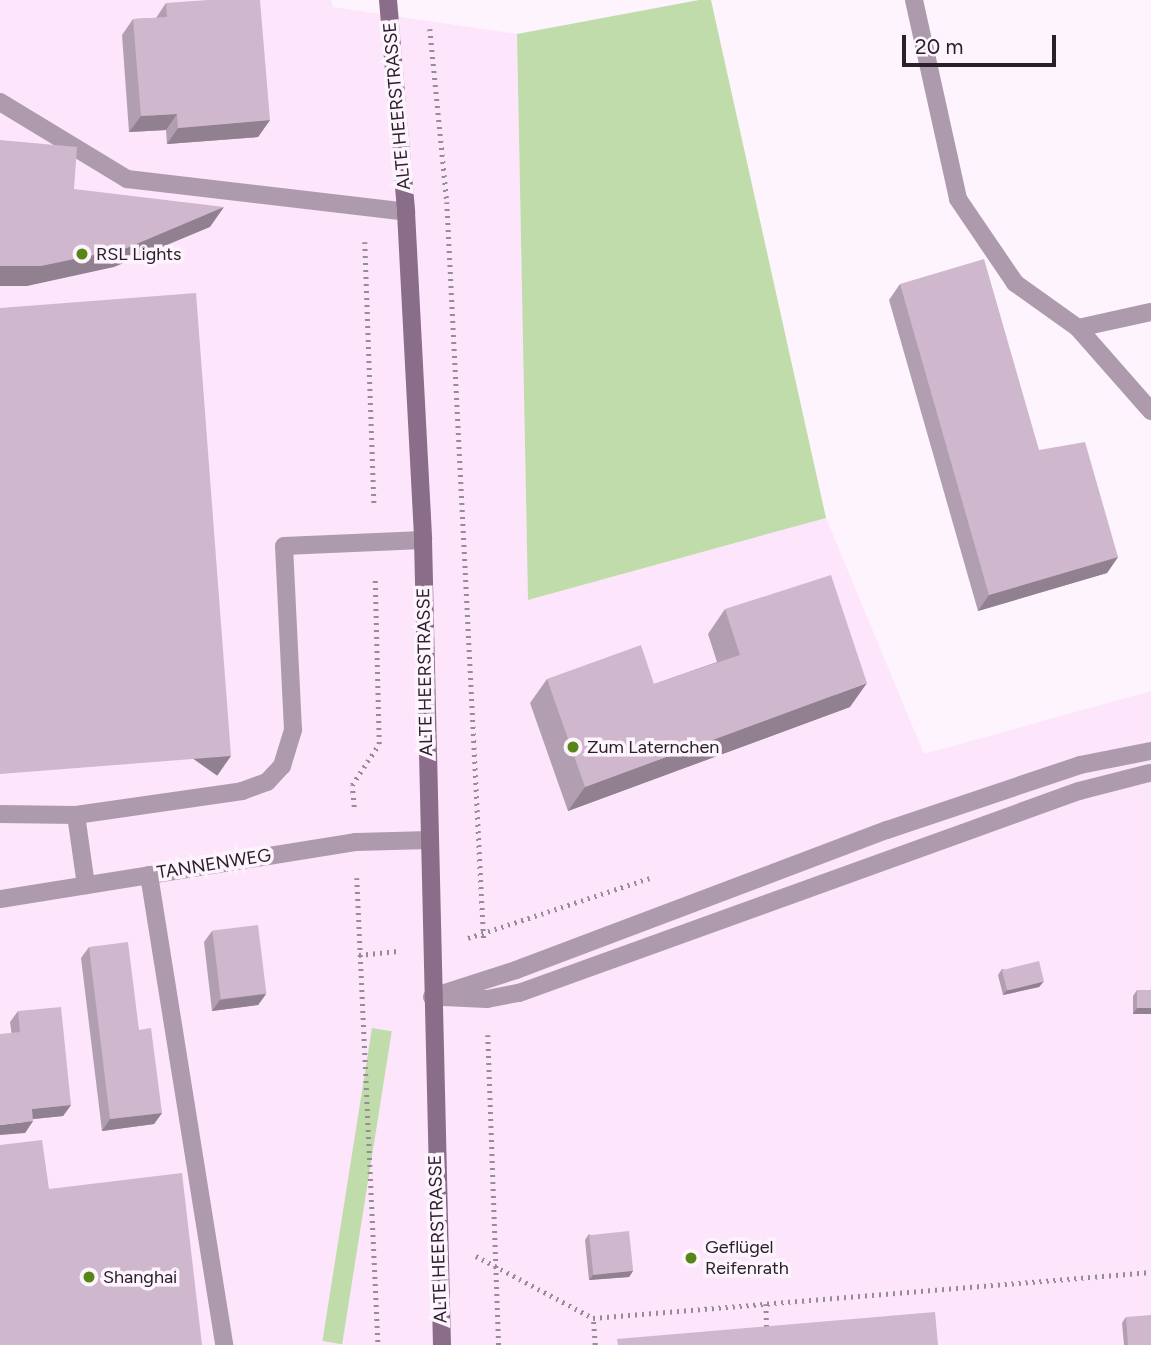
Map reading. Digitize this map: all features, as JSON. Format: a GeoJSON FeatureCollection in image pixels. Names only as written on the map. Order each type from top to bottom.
{"type":"FeatureCollection","features":[{"type":"Feature","properties":{"kind":"street","name":"ALTE HEERSTRASSE"},"geometry":{"type":"LineString","coordinates":[[388,0],[406,212],[423,540],[437,1236],[442,1345]]}},
{"type":"Feature","properties":{"kind":"street"},"geometry":{"type":"LineString","coordinates":[[914,0],[958,199],[1015,283],[1078,328],[1151,411]]}},
{"type":"Feature","properties":{"kind":"street"},"geometry":{"type":"LineString","coordinates":[[0,102],[127,179],[406,212]]}},
{"type":"Feature","properties":{"kind":"street"},"geometry":{"type":"LineString","coordinates":[[1078,328],[1151,312]]}},
{"type":"Feature","properties":{"kind":"street"},"geometry":{"type":"LineString","coordinates":[[0,814],[76,815],[242,791],[267,782],[282,766],[293,730],[284,546],[375,539],[423,540]]}},
{"type":"Feature","properties":{"kind":"street"},"geometry":{"type":"LineString","coordinates":[[432,997],[887,830],[1080,765],[1151,751]]}},
{"type":"Feature","properties":{"kind":"street"},"geometry":{"type":"LineString","coordinates":[[432,997],[487,999],[519,993],[1079,791],[1149,774]]}},
{"type":"Feature","properties":{"kind":"street"},"geometry":{"type":"LineString","coordinates":[[76,815],[86,885]]}},
{"type":"Feature","properties":{"kind":"street","name":"TANNENWEG"},"geometry":{"type":"LineString","coordinates":[[0,899],[356,842],[430,840]]}},
{"type":"Feature","properties":{"kind":"street"},"geometry":{"type":"LineString","coordinates":[[149,875],[225,1345]]}},
{"type":"Feature","properties":{"kind":"path"},"geometry":{"type":"LineString","coordinates":[[430,27],[448,216],[487,978]]}},
{"type":"Feature","properties":{"kind":"path"},"geometry":{"type":"LineString","coordinates":[[364,209],[379,744],[352,785],[378,1345]]}},
{"type":"Feature","properties":{"kind":"path"},"geometry":{"type":"LineString","coordinates":[[487,999],[499,1345]]}},
{"type":"Feature","properties":{"kind":"path"},"geometry":{"type":"LineString","coordinates":[[437,1236],[593,1318],[1151,1272]]}},
{"type":"Feature","properties":{"kind":"path"},"geometry":{"type":"LineString","coordinates":[[766,1304],[768,1341]]}},
{"type":"Feature","properties":{"kind":"path"},"geometry":{"type":"LineString","coordinates":[[593,1318],[595,1345]]}},
{"type":"Feature","properties":{"kind":"shaded area"},"geometry":{"type":"Polygon","coordinates":[[[0,0],[331,0],[333,7],[517,34],[528,600],[826,518],[924,754],[1151,691],[1151,1345],[0,1345],[0,0]]]}},
{"type":"Feature","properties":{"kind":"green space"},"geometry":{"type":"Polygon","coordinates":[[[711,0],[826,518],[528,600],[517,34],[711,0]]]}},
{"type":"Feature","properties":{"kind":"green space"},"geometry":{"type":"Polygon","coordinates":[[[372,1028],[392,1031],[342,1344],[322,1341],[372,1028]]]}},
{"type":"Feature","properties":{"kind":"building"},"geometry":{"type":"Polygon","coordinates":[[[260,0],[270,120],[178,128],[177,114],[141,116],[133,19],[167,17],[166,3],[260,0]]]}},
{"type":"Feature","properties":{"kind":"building"},"geometry":{"type":"Polygon","coordinates":[[[0,140],[77,147],[74,189],[224,207],[127,248],[41,266],[0,266],[0,140]]]}},
{"type":"Feature","properties":{"kind":"building"},"geometry":{"type":"Polygon","coordinates":[[[984,259],[1039,450],[1085,442],[1118,557],[989,595],[900,284],[984,259]]]}},
{"type":"Feature","properties":{"kind":"building"},"geometry":{"type":"Polygon","coordinates":[[[196,293],[231,756],[0,774],[0,308],[196,293]]]}},
{"type":"Feature","properties":{"kind":"building"},"geometry":{"type":"Polygon","coordinates":[[[831,575],[867,683],[585,787],[547,679],[641,645],[654,684],[740,655],[725,609],[831,575]]]}},
{"type":"Feature","properties":{"kind":"building"},"geometry":{"type":"Polygon","coordinates":[[[258,925],[266,993],[221,999],[212,931],[258,925]]]}},
{"type":"Feature","properties":{"kind":"building"},"geometry":{"type":"Polygon","coordinates":[[[128,942],[139,1030],[151,1028],[162,1113],[110,1119],[89,947],[128,942]]]}},
{"type":"Feature","properties":{"kind":"building"},"geometry":{"type":"Polygon","coordinates":[[[1039,961],[1044,981],[1007,991],[1002,970],[1039,961]]]}},
{"type":"Feature","properties":{"kind":"building"},"geometry":{"type":"Polygon","coordinates":[[[1137,990],[1151,990],[1151,1008],[1137,1008],[1137,990]]]}},
{"type":"Feature","properties":{"kind":"building"},"geometry":{"type":"Polygon","coordinates":[[[61,1007],[71,1105],[32,1109],[33,1121],[0,1125],[0,1034],[20,1032],[18,1011],[61,1007]]]}},
{"type":"Feature","properties":{"kind":"building","name":"Shanghai"},"geometry":{"type":"Polygon","coordinates":[[[42,1140],[49,1189],[182,1173],[202,1345],[0,1345],[0,1145],[42,1140]]]}},
{"type":"Feature","properties":{"kind":"building"},"geometry":{"type":"Polygon","coordinates":[[[629,1231],[633,1271],[593,1275],[589,1235],[629,1231]]]}},
{"type":"Feature","properties":{"kind":"building"},"geometry":{"type":"Polygon","coordinates":[[[935,1312],[938,1345],[618,1345],[617,1339],[935,1312]]]}},
{"type":"Feature","properties":{"kind":"building"},"geometry":{"type":"Polygon","coordinates":[[[1151,1315],[1151,1345],[1128,1345],[1126,1317],[1151,1315]]]}},
{"type":"Feature","properties":{"kind":"place","name":"RSL Lights"},"geometry":{"type":"Point","coordinates":[82,254]}},
{"type":"Feature","properties":{"kind":"place","name":"Zum Laternchen"},"geometry":{"type":"Point","coordinates":[573,747]}},
{"type":"Feature","properties":{"kind":"place","name":"Geflügel Reifenrath"},"geometry":{"type":"Point","coordinates":[691,1258]}},
{"type":"Feature","properties":{"kind":"place","name":"Shanghai"},"geometry":{"type":"Point","coordinates":[89,1277]}}]}
